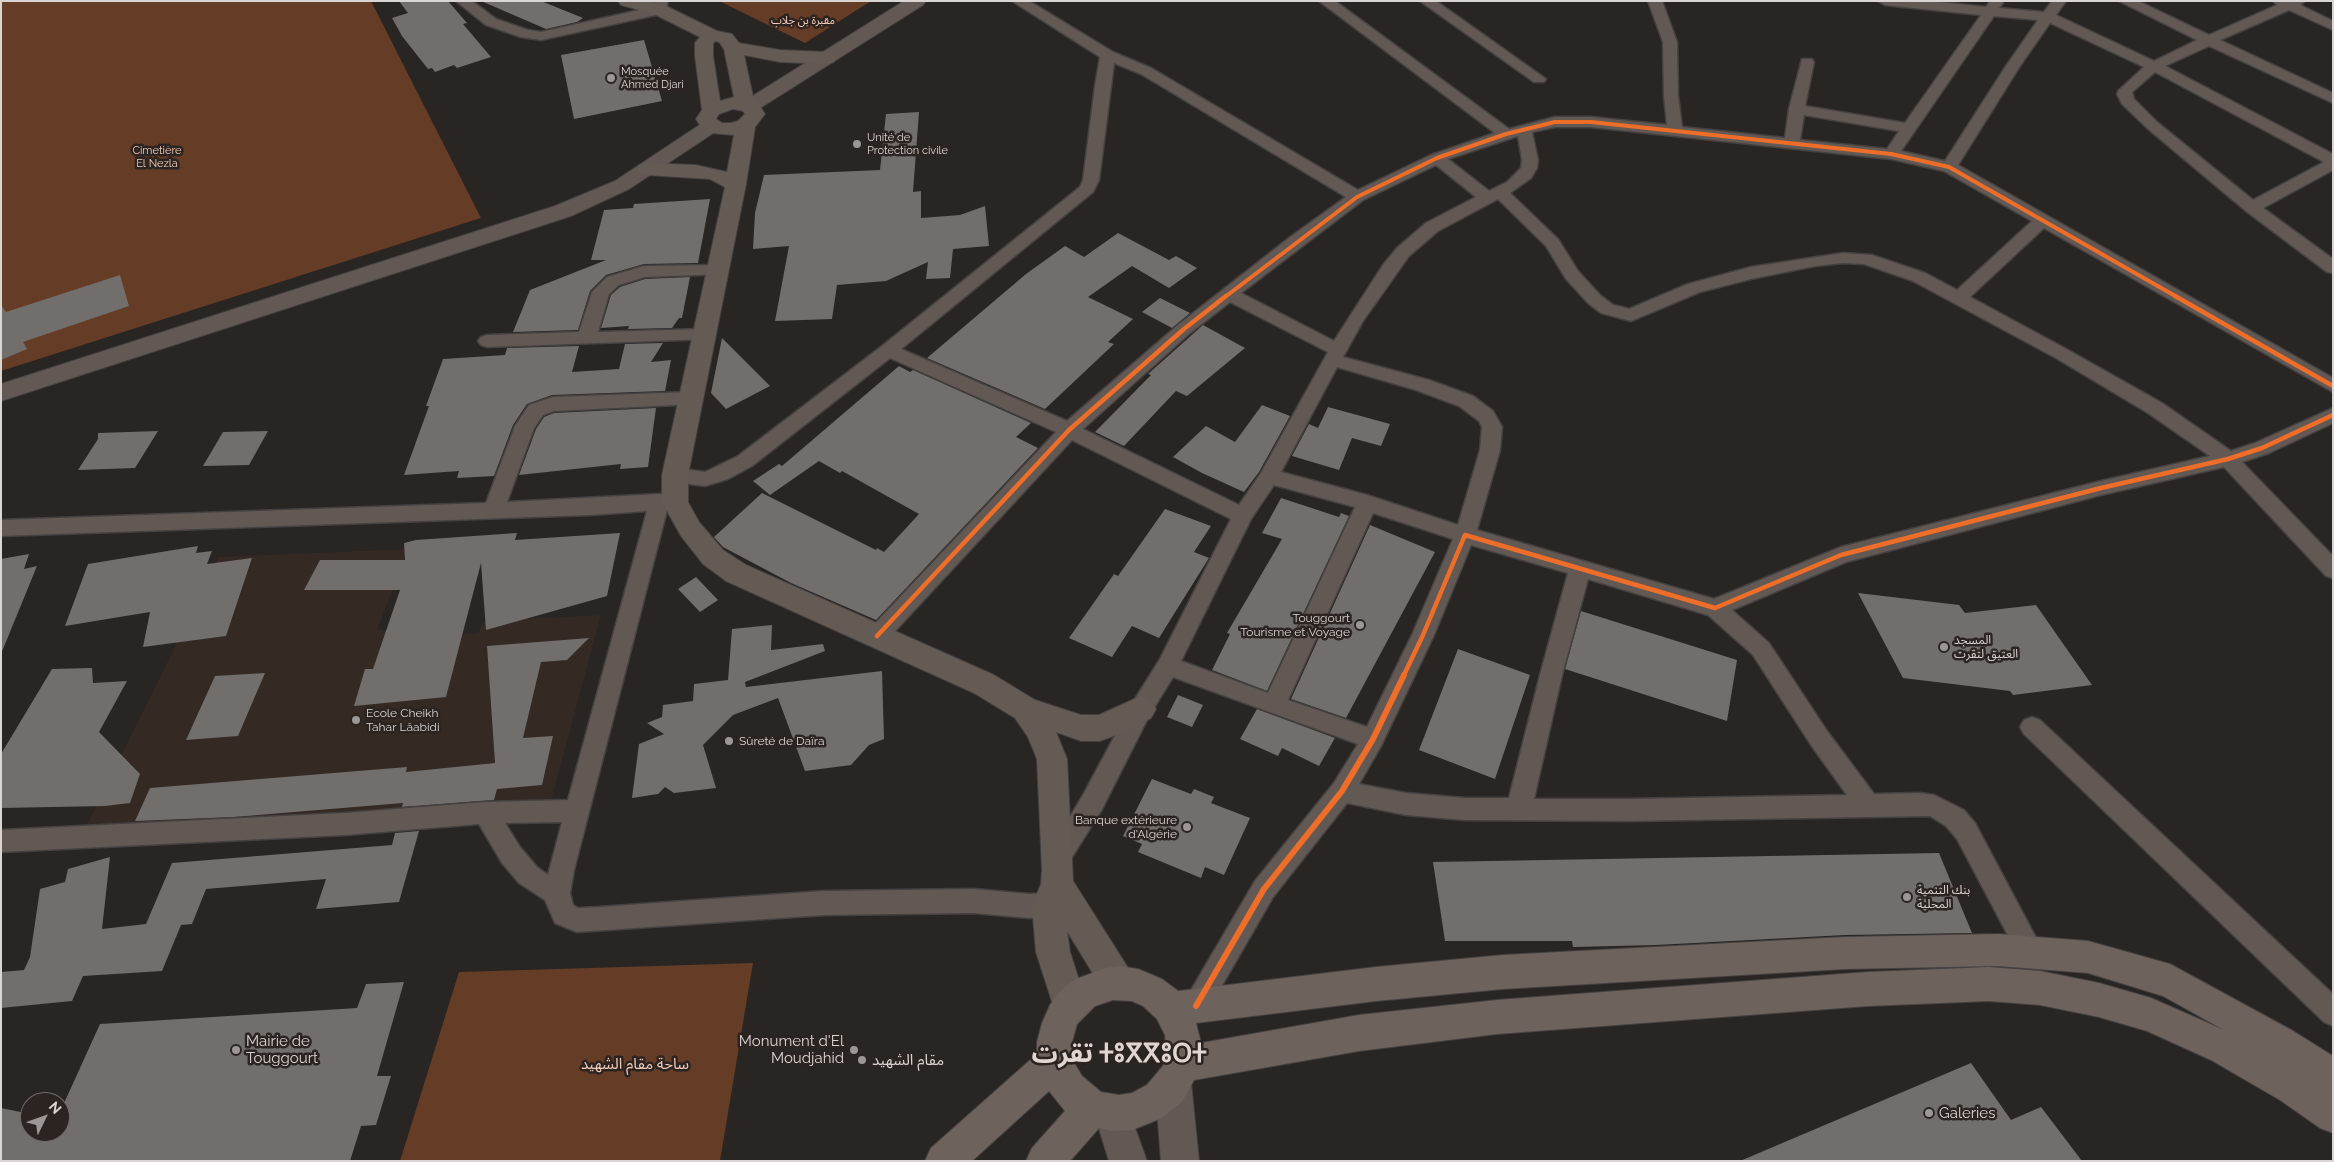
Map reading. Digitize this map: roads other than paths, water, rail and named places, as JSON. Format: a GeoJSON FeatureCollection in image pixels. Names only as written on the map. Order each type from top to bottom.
{"type":"FeatureCollection","features":[{"type":"Feature","properties":{"kind":"main road"},"geometry":{"type":"LineString","coordinates":[[627,1],[661,6],[711,35],[725,38],[733,48],[747,112],[736,184],[670,493],[690,529],[713,556],[736,573],[984,684],[1025,709],[1081,728],[1100,728],[1118,722],[1141,709]]}},
{"type":"Feature","properties":{"kind":"main road"},"geometry":{"type":"LineString","coordinates":[[711,35],[704,43],[704,56],[712,118],[724,130],[747,112]]}},
{"type":"Feature","properties":{"kind":"main road"},"geometry":{"type":"LineString","coordinates":[[733,48],[780,56],[828,58]]}},
{"type":"Feature","properties":{"kind":"main road"},"geometry":{"type":"LineString","coordinates":[[646,169],[696,170],[715,174],[736,184]]}},
{"type":"Feature","properties":{"kind":"main road"},"geometry":{"type":"LineString","coordinates":[[1025,709],[1040,730],[1052,759],[1059,888],[1053,952],[1070,1005]]}},
{"type":"Feature","properties":{"kind":"main road"},"geometry":{"type":"LineString","coordinates":[[1059,888],[1118,982]]}},
{"type":"Feature","properties":{"kind":"main road"},"geometry":{"type":"LineString","coordinates":[[1184,1008],[1180,1026],[1184,1045],[1177,1073],[1161,1097],[1146,1107],[1130,1112],[1102,1111],[1075,1097],[1062,1082],[1055,1062],[1054,1042],[1059,1022],[1070,1005],[1086,992],[1104,984],[1118,982],[1142,986],[1184,1008],[1376,984],[1561,968],[1845,953],[1998,950],[2030,951],[2088,958],[2170,982],[2281,1043],[2333,1077]]}},
{"type":"Feature","properties":{"kind":"main road"},"geometry":{"type":"LineString","coordinates":[[1177,1073],[1359,1033],[1497,1017],[1868,989],[1989,984],[2048,990],[2099,1000],[2151,1015],[2223,1048],[2293,1087],[2333,1115]]}},
{"type":"Feature","properties":{"kind":"main road"},"geometry":{"type":"LineString","coordinates":[[944,1161],[1055,1062]]}},
{"type":"Feature","properties":{"kind":"main road"},"geometry":{"type":"LineString","coordinates":[[1044,1161],[1102,1111]]}},
{"type":"Feature","properties":{"kind":"street"},"geometry":{"type":"LineString","coordinates":[[463,1],[491,22],[526,34],[541,36],[577,30],[661,6]]}},
{"type":"Feature","properties":{"kind":"street"},"geometry":{"type":"LineString","coordinates":[[747,112],[917,1]]}},
{"type":"Feature","properties":{"kind":"street"},"geometry":{"type":"LineString","coordinates":[[1019,1],[1108,55],[1146,71],[1357,197]]}},
{"type":"Feature","properties":{"kind":"street"},"geometry":{"type":"LineString","coordinates":[[670,493],[577,811],[558,893],[559,906],[564,914],[577,920],[862,902],[974,901],[1059,888],[1092,803],[1141,709],[1168,666],[1243,516],[1269,476],[1283,446],[1355,320],[1402,252],[1432,227],[1519,180],[1529,168],[1530,160],[1515,132],[1326,1]]}},
{"type":"Feature","properties":{"kind":"street"},"geometry":{"type":"LineString","coordinates":[[1427,1],[1539,79]]}},
{"type":"Feature","properties":{"kind":"street"},"geometry":{"type":"LineString","coordinates":[[1655,1],[1670,42],[1671,96],[1675,130]]}},
{"type":"Feature","properties":{"kind":"street"},"geometry":{"type":"LineString","coordinates":[[1885,1],[1993,7],[2049,17],[2154,66],[2333,161]]}},
{"type":"Feature","properties":{"kind":"street"},"geometry":{"type":"LineString","coordinates":[[1949,166],[2013,66],[2059,1]]}},
{"type":"Feature","properties":{"kind":"street"},"geometry":{"type":"LineString","coordinates":[[2126,1],[2333,99]]}},
{"type":"Feature","properties":{"kind":"street"},"geometry":{"type":"LineString","coordinates":[[2333,26],[2288,3],[2154,66],[2126,90],[2124,94],[2127,101],[2152,125],[2252,207],[2333,268]]}},
{"type":"Feature","properties":{"kind":"street"},"geometry":{"type":"LineString","coordinates":[[1891,154],[1993,7]]}},
{"type":"Feature","properties":{"kind":"street"},"geometry":{"type":"LineString","coordinates":[[1,528],[494,510],[670,493],[732,469],[745,461],[888,350],[1086,189],[1091,180],[1102,86],[1108,55]]}},
{"type":"Feature","properties":{"kind":"street"},"geometry":{"type":"LineString","coordinates":[[1792,144],[1806,62]]}},
{"type":"Feature","properties":{"kind":"street"},"geometry":{"type":"LineString","coordinates":[[1797,109],[1909,128]]}},
{"type":"Feature","properties":{"kind":"street"},"geometry":{"type":"LineString","coordinates":[[1,393],[522,226],[622,185],[712,118]]}},
{"type":"Feature","properties":{"kind":"street"},"geometry":{"type":"LineString","coordinates":[[877,636],[1069,430],[1184,329],[1228,294],[1357,197],[1437,158],[1515,132],[1555,122],[1575,121],[1675,130],[1891,154],[1949,166],[2333,386]]}},
{"type":"Feature","properties":{"kind":"street"},"geometry":{"type":"LineString","coordinates":[[1437,158],[1493,194],[1552,244],[1572,275],[1594,299],[1608,309],[1621,314],[1631,315],[1694,288],[1751,273],[1843,258],[1866,259],[1886,264],[1919,277],[2155,408],[2228,459],[2333,570]]}},
{"type":"Feature","properties":{"kind":"street"},"geometry":{"type":"LineString","coordinates":[[2252,207],[2333,161]]}},
{"type":"Feature","properties":{"kind":"street"},"geometry":{"type":"LineString","coordinates":[[1959,298],[1993,264],[2043,220]]}},
{"type":"Feature","properties":{"kind":"street"},"geometry":{"type":"LineString","coordinates":[[587,337],[602,292],[614,281],[644,272],[718,270]]}},
{"type":"Feature","properties":{"kind":"street"},"geometry":{"type":"LineString","coordinates":[[1184,1008],[1264,889],[1342,791],[1373,738],[1423,635],[1466,535],[1490,450],[1492,427],[1486,416],[1466,401],[1336,355],[1228,294]]}},
{"type":"Feature","properties":{"kind":"street"},"geometry":{"type":"LineString","coordinates":[[487,341],[704,335]]}},
{"type":"Feature","properties":{"kind":"street"},"geometry":{"type":"LineString","coordinates":[[888,350],[1069,430],[1243,516]]}},
{"type":"Feature","properties":{"kind":"street"},"geometry":{"type":"LineString","coordinates":[[494,510],[524,426],[536,410],[553,404],[690,399]]}},
{"type":"Feature","properties":{"kind":"street"},"geometry":{"type":"LineString","coordinates":[[1715,608],[1841,555],[2091,491],[2228,459],[2262,448],[2333,415]]}},
{"type":"Feature","properties":{"kind":"street"},"geometry":{"type":"LineString","coordinates":[[1269,476],[1367,503],[1466,535],[1715,608],[1761,649],[1819,738],[1869,806]]}},
{"type":"Feature","properties":{"kind":"street"},"geometry":{"type":"LineString","coordinates":[[1274,705],[1367,503]]}},
{"type":"Feature","properties":{"kind":"street"},"geometry":{"type":"LineString","coordinates":[[1520,809],[1551,676],[1580,569]]}},
{"type":"Feature","properties":{"kind":"street"},"geometry":{"type":"LineString","coordinates":[[1168,666],[1274,705],[1373,738]]}},
{"type":"Feature","properties":{"kind":"street"},"geometry":{"type":"LineString","coordinates":[[2032,727],[2333,1012]]}},
{"type":"Feature","properties":{"kind":"street"},"geometry":{"type":"LineString","coordinates":[[1342,791],[1406,804],[1465,809],[1629,810],[1920,804],[1934,806],[1956,818],[1971,839],[2030,951]]}},
{"type":"Feature","properties":{"kind":"street"},"geometry":{"type":"LineString","coordinates":[[1,841],[345,824],[485,813],[577,811]]}},
{"type":"Feature","properties":{"kind":"street"},"geometry":{"type":"LineString","coordinates":[[485,813],[511,855],[528,875],[542,886],[558,893]]}},
{"type":"Feature","properties":{"kind":"street"},"geometry":{"type":"LineString","coordinates":[[1177,1073],[1180,1161]]}},
{"type":"Feature","properties":{"kind":"street"},"geometry":{"type":"LineString","coordinates":[[1102,1111],[1128,1161]]}},
{"type":"Feature","properties":{"kind":"place","name":"Mosquée Ahmed Djari"},"geometry":{"type":"Point","coordinates":[611,78]}},
{"type":"Feature","properties":{"kind":"place","name":"Unité de Protection civile"},"geometry":{"type":"Point","coordinates":[857,144]}},
{"type":"Feature","properties":{"kind":"place","name":"Touggourt Tourisme et Voyage"},"geometry":{"type":"Point","coordinates":[1360,625]}},
{"type":"Feature","properties":{"kind":"place","name":"المسجد العتيق لتقرت"},"geometry":{"type":"Point","coordinates":[1944,647]}},
{"type":"Feature","properties":{"kind":"place","name":"Ecole Cheikh Tahar Lâabidi"},"geometry":{"type":"Point","coordinates":[356,720]}},
{"type":"Feature","properties":{"kind":"place","name":"Sûreté de Daïra"},"geometry":{"type":"Point","coordinates":[729,741]}},
{"type":"Feature","properties":{"kind":"place","name":"Banque extérieure d'Algérie"},"geometry":{"type":"Point","coordinates":[1187,827]}},
{"type":"Feature","properties":{"kind":"place","name":"بنك التنمية المحلية"},"geometry":{"type":"Point","coordinates":[1907,897]}},
{"type":"Feature","properties":{"kind":"place","name":"Mairie de Touggourt"},"geometry":{"type":"Point","coordinates":[236,1050]}},
{"type":"Feature","properties":{"kind":"place","name":"Monument d'El Moudjahid"},"geometry":{"type":"Point","coordinates":[854,1050]}},
{"type":"Feature","properties":{"kind":"place","name":"مقام الشهيد"},"geometry":{"type":"Point","coordinates":[862,1060]}},
{"type":"Feature","properties":{"kind":"place","name":"Galeries"},"geometry":{"type":"Point","coordinates":[1929,1113]}},
{"type":"Feature","properties":{"kind":"district","name":"تقرت ⵜⵓⴳⴳⵓⵔⵜ"},"geometry":{"type":"Point","coordinates":[1119,1054]}},
{"type":"Feature","properties":{"kind":"park label","name":"مقبرة بن جلاب"},"geometry":{"type":"Point","coordinates":[803,21]}},
{"type":"Feature","properties":{"kind":"park label","name":"Cimetière El Nezla"},"geometry":{"type":"Point","coordinates":[157,157]}},
{"type":"Feature","properties":{"kind":"park label","name":"ساحة مقام الشهيد"},"geometry":{"type":"Point","coordinates":[635,1064]}}]}
